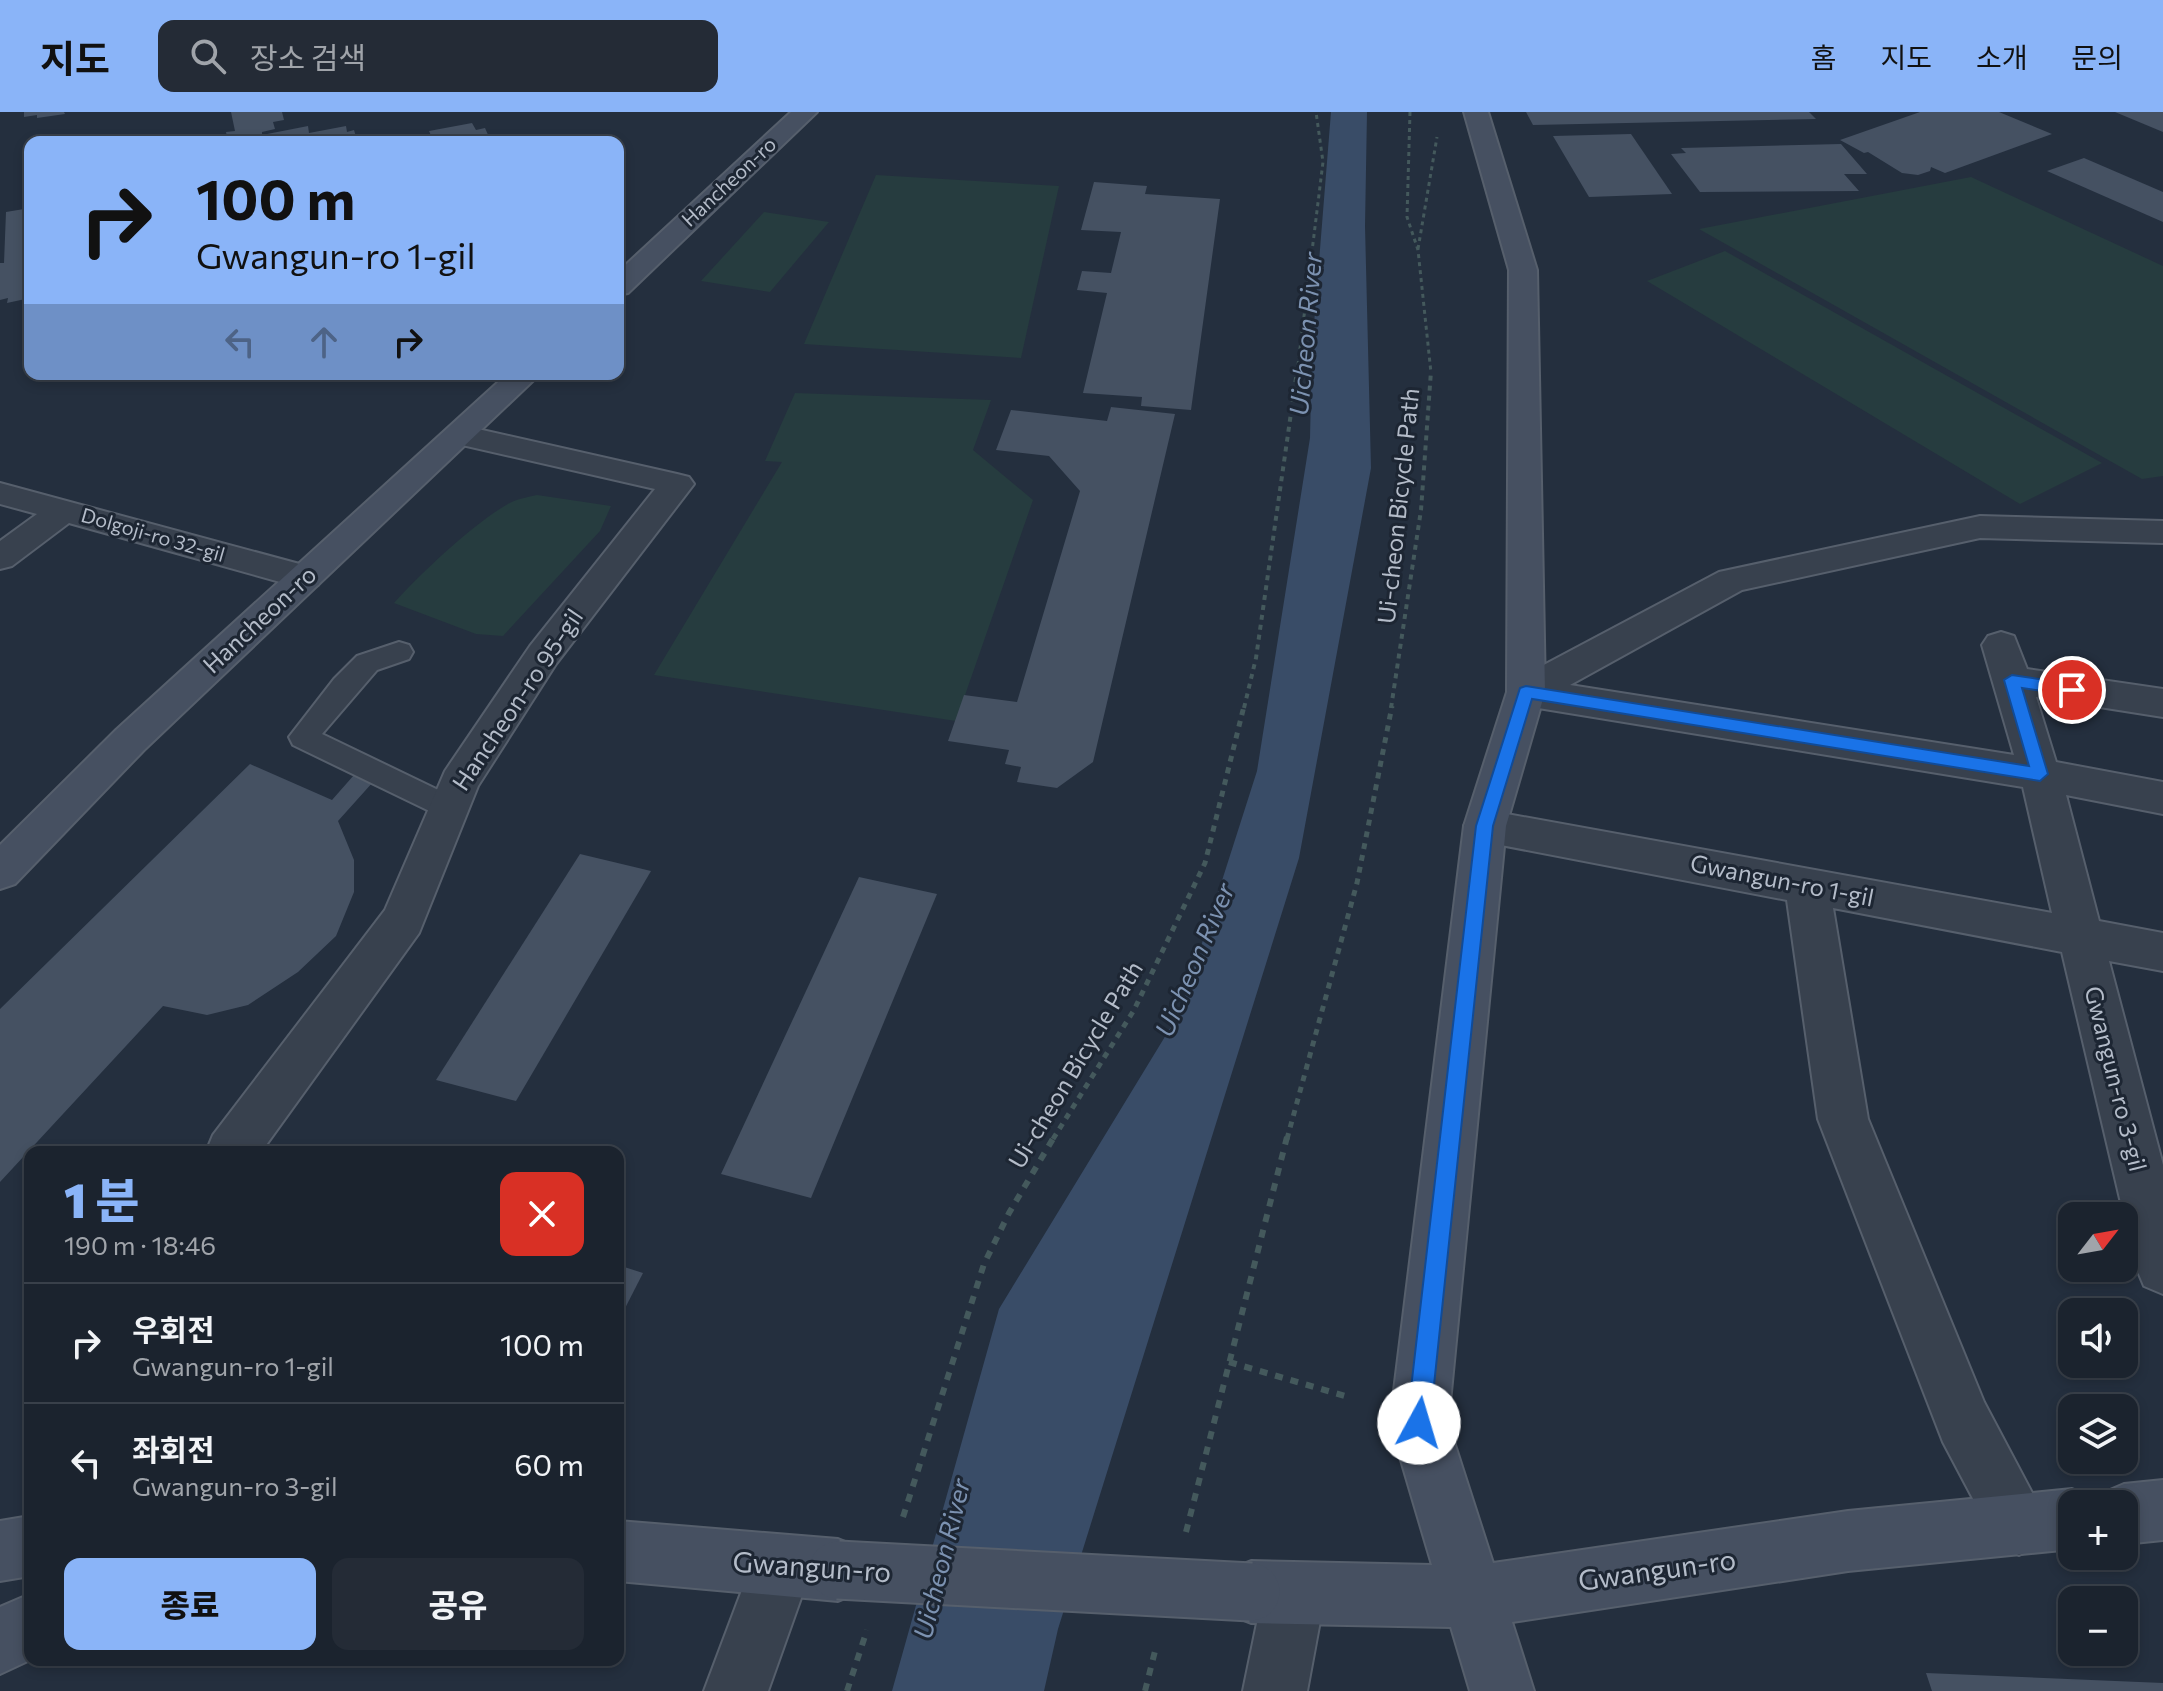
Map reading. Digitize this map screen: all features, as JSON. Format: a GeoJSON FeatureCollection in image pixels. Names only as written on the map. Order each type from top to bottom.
{"type":"FeatureCollection","features":[{"type":"Feature","properties":{"kind":"street","name":"Hancheon-ro"},"geometry":{"type":"LineString","coordinates":[[624,281],[805,112]]}},
{"type":"Feature","properties":{"kind":"street"},"geometry":{"type":"LineString","coordinates":[[1476,114],[1523,270],[1526,692],[1485,826],[1419,1423],[1502,1691]]}},
{"type":"Feature","properties":{"kind":"street","name":"Hancheon-ro"},"geometry":{"type":"LineString","coordinates":[[0,872],[130,740],[519,380]]}},
{"type":"Feature","properties":{"kind":"street","name":"Hancheon-ro 95-gil"},"geometry":{"type":"LineString","coordinates":[[235,1146],[403,920],[459,782],[553,641],[677,484],[460,435]]}},
{"type":"Feature","properties":{"kind":"street","name":"Dolgoji-ro 32-gil"},"geometry":{"type":"LineString","coordinates":[[0,493],[305,577]]}},
{"type":"Feature","properties":{"kind":"street"},"geometry":{"type":"LineString","coordinates":[[0,558],[64,510]]}},
{"type":"Feature","properties":{"kind":"street"},"geometry":{"type":"LineString","coordinates":[[1526,692],[1732,580],[1980,527],[2163,532]]}},
{"type":"Feature","properties":{"kind":"street","name":"Gwangun-ro 3-gil"},"geometry":{"type":"LineString","coordinates":[[2163,703],[2006,662],[2040,774],[2163,1267]]}},
{"type":"Feature","properties":{"kind":"street"},"geometry":{"type":"LineString","coordinates":[[1526,692],[2040,774],[2163,798]]}},
{"type":"Feature","properties":{"kind":"street","name":"Gwangun-ro 1-gil"},"geometry":{"type":"LineString","coordinates":[[1485,826],[2080,937]]}},
{"type":"Feature","properties":{"kind":"street","name":"Gwangun-ro"},"geometry":{"type":"LineString","coordinates":[[1807,885],[1843,1119],[1963,1422],[2045,1522]]}},
{"type":"Feature","properties":{"kind":"street"},"geometry":{"type":"LineString","coordinates":[[2080,937],[2163,952]]}},
{"type":"Feature","properties":{"kind":"street"},"geometry":{"type":"LineString","coordinates":[[2138,1513],[2163,1510]]}},
{"type":"Feature","properties":{"kind":"street","name":"Gwangun-ro"},"geometry":{"type":"LineString","coordinates":[[624,1552],[830,1585],[1473,1597],[1848,1541],[2045,1522]]}},
{"type":"Feature","properties":{"kind":"street"},"geometry":{"type":"LineString","coordinates":[[0,1551],[24,1547]]}},
{"type":"Feature","properties":{"kind":"street"},"geometry":{"type":"LineString","coordinates":[[736,1691],[830,1585]]}},
{"type":"Feature","properties":{"kind":"street"},"geometry":{"type":"LineString","coordinates":[[1272,1593],[1275,1691]]}},
{"type":"Feature","properties":{"kind":"street"},"geometry":{"type":"LineString","coordinates":[[0,1642],[24,1628]]}},
{"type":"Feature","properties":{"kind":"lane"},"geometry":{"type":"LineString","coordinates":[[399,652],[367,663],[303,737],[448,808]]}},
{"type":"Feature","properties":{"kind":"path","name":"Ui-cheon Bicycle Path"},"geometry":{"type":"LineString","coordinates":[[899,1529],[984,1264],[1009,1213],[1055,1135],[1134,1010],[1205,863],[1256,658],[1273,548],[1323,162],[1316,112]]}},
{"type":"Feature","properties":{"kind":"path","name":"Ui-cheon Bicycle Path"},"geometry":{"type":"LineString","coordinates":[[1183,1541],[1287,1136],[1357,883],[1394,694],[1421,510],[1431,374],[1418,250],[1407,217],[1410,112]]}},
{"type":"Feature","properties":{"kind":"path"},"geometry":{"type":"LineString","coordinates":[[1418,250],[1440,116],[1476,114]]}},
{"type":"Feature","properties":{"kind":"path"},"geometry":{"type":"LineString","coordinates":[[1229,1362],[1345,1396]]}},
{"type":"Feature","properties":{"kind":"path"},"geometry":{"type":"LineString","coordinates":[[830,1585],[847,1691]]}},
{"type":"Feature","properties":{"kind":"path"},"geometry":{"type":"LineString","coordinates":[[1145,1691],[1156,1646]]}},
{"type":"Feature","properties":{"kind":"green space"},"geometry":{"type":"Polygon","coordinates":[[[876,175],[1059,186],[1021,358],[804,344],[876,175]]]}},
{"type":"Feature","properties":{"kind":"green space"},"geometry":{"type":"Polygon","coordinates":[[[1971,177],[2163,266],[2163,476],[2142,479],[1699,229],[1971,177]]]}},
{"type":"Feature","properties":{"kind":"green space"},"geometry":{"type":"Polygon","coordinates":[[[764,212],[829,222],[770,292],[701,281],[764,212]]]}},
{"type":"Feature","properties":{"kind":"green space"},"geometry":{"type":"Polygon","coordinates":[[[1725,251],[2102,463],[2020,504],[1647,281],[1725,251]]]}},
{"type":"Feature","properties":{"kind":"green space"},"geometry":{"type":"Polygon","coordinates":[[[795,393],[991,400],[973,450],[1033,500],[956,721],[654,675],[782,462],[765,461],[795,393]]]}},
{"type":"Feature","properties":{"kind":"green space"},"geometry":{"type":"Polygon","coordinates":[[[537,495],[611,506],[600,531],[503,636],[476,634],[394,603],[480,523],[511,502],[537,495]]]}},
{"type":"Feature","properties":{"kind":"water","name":"Uicheon River"},"geometry":{"type":"Polygon","coordinates":[[[1331,112],[1367,112],[1365,226],[1371,468],[1299,858],[1058,1629],[1044,1691],[892,1691],[999,1309],[1180,1012],[1257,771],[1310,438],[1312,349],[1331,112]]]}},
{"type":"Feature","properties":{"kind":"building"},"geometry":{"type":"Polygon","coordinates":[[[24,112],[65,114],[37,118],[37,115],[24,117],[24,112]]]}},
{"type":"Feature","properties":{"kind":"building"},"geometry":{"type":"Polygon","coordinates":[[[231,112],[282,112],[284,120],[273,122],[275,129],[262,132],[262,135],[308,126],[309,133],[346,126],[347,132],[354,130],[356,136],[227,136],[226,132],[235,131],[231,112]]]}},
{"type":"Feature","properties":{"kind":"building"},"geometry":{"type":"Polygon","coordinates":[[[1526,112],[1809,112],[1816,119],[1533,125],[1526,112]]]}},
{"type":"Feature","properties":{"kind":"building"},"geometry":{"type":"Polygon","coordinates":[[[1920,112],[1999,112],[2052,134],[1945,173],[1931,167],[1930,171],[1918,175],[1902,173],[1868,152],[1864,153],[1840,140],[1920,112]]]}},
{"type":"Feature","properties":{"kind":"building"},"geometry":{"type":"Polygon","coordinates":[[[2115,112],[2163,112],[2163,132],[2115,112]]]}},
{"type":"Feature","properties":{"kind":"building"},"geometry":{"type":"Polygon","coordinates":[[[472,123],[476,130],[485,128],[489,136],[431,136],[429,131],[472,123]]]}},
{"type":"Feature","properties":{"kind":"building"},"geometry":{"type":"Polygon","coordinates":[[[1631,134],[1672,194],[1589,197],[1553,136],[1631,134]]]}},
{"type":"Feature","properties":{"kind":"building"},"geometry":{"type":"Polygon","coordinates":[[[1841,144],[1867,174],[1844,174],[1859,191],[1700,192],[1671,154],[1686,153],[1681,148],[1841,144]]]}},
{"type":"Feature","properties":{"kind":"building"},"geometry":{"type":"Polygon","coordinates":[[[2084,158],[2163,192],[2163,222],[2047,171],[2084,158]]]}},
{"type":"Feature","properties":{"kind":"building"},"geometry":{"type":"Polygon","coordinates":[[[1094,182],[1147,186],[1145,194],[1220,199],[1191,410],[1141,406],[1142,397],[1083,393],[1107,293],[1077,290],[1082,271],[1111,273],[1121,232],[1081,230],[1094,182]]]}},
{"type":"Feature","properties":{"kind":"building"},"geometry":{"type":"Polygon","coordinates":[[[24,209],[24,299],[7,303],[8,298],[0,300],[0,263],[4,263],[6,212],[24,209]]]}},
{"type":"Feature","properties":{"kind":"building"},"geometry":{"type":"Polygon","coordinates":[[[1111,407],[1175,414],[1093,762],[1057,788],[1017,782],[1021,767],[1005,764],[1009,750],[948,741],[964,695],[1017,702],[1080,491],[1049,456],[996,450],[1011,410],[1107,421],[1111,407]]]}},
{"type":"Feature","properties":{"kind":"building"},"geometry":{"type":"Polygon","coordinates":[[[250,764],[332,800],[354,775],[373,782],[338,821],[354,860],[354,892],[336,936],[298,972],[248,1005],[207,1015],[163,1006],[33,1146],[24,1146],[24,1156],[0,1182],[0,1009],[250,764]]]}},
{"type":"Feature","properties":{"kind":"building"},"geometry":{"type":"Polygon","coordinates":[[[580,854],[651,871],[516,1101],[436,1080],[580,854]]]}},
{"type":"Feature","properties":{"kind":"building"},"geometry":{"type":"Polygon","coordinates":[[[859,877],[937,894],[811,1198],[721,1174],[859,877]]]}},
{"type":"Feature","properties":{"kind":"building"},"geometry":{"type":"Polygon","coordinates":[[[624,1267],[643,1273],[624,1310],[624,1267]]]}},
{"type":"Feature","properties":{"kind":"building"},"geometry":{"type":"Polygon","coordinates":[[[1926,1673],[2163,1683],[2163,1691],[1932,1691],[1926,1673]]]}},
{"type":"Feature","properties":{"kind":"route"},"geometry":{"type":"LineString","coordinates":[[1419,1423],[1485,826],[1526,692],[2040,774],[2012,680],[2072,690]]}}]}
